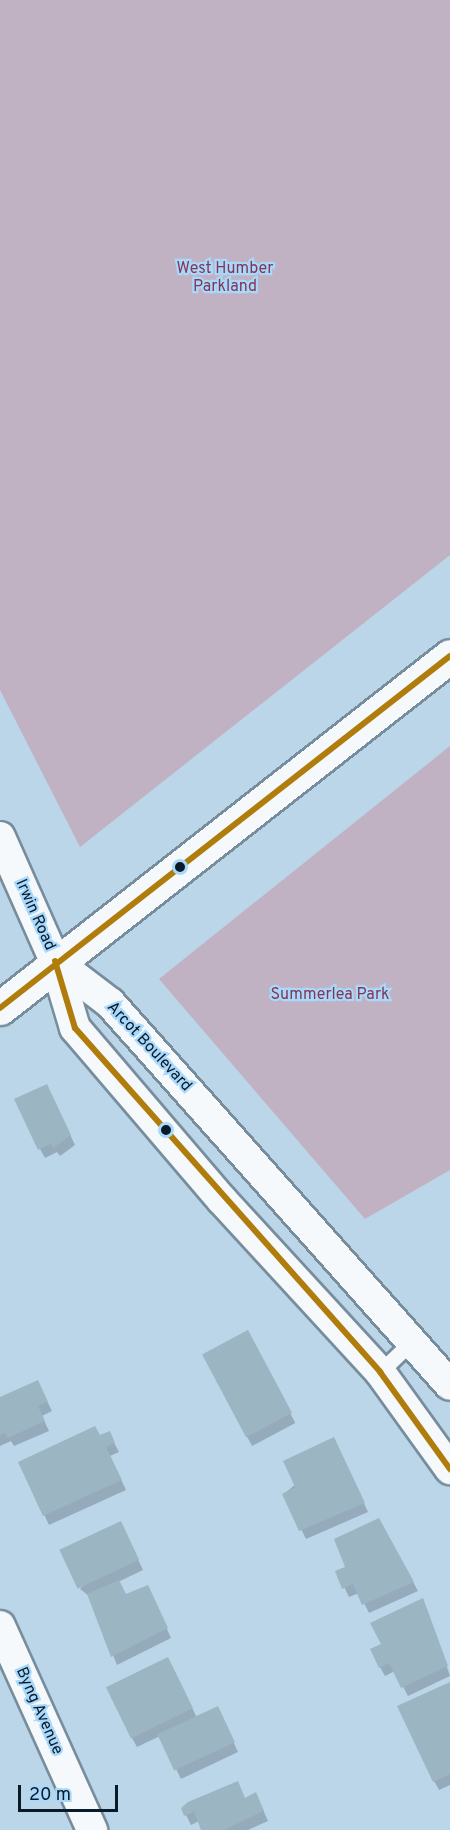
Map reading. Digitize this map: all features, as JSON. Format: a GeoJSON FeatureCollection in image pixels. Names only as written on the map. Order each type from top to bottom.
{"type":"FeatureCollection","features":[{"type":"Feature","properties":{"kind":"main road"},"geometry":{"type":"LineString","coordinates":[[0,1008],[55,961],[450,656]]}},
{"type":"Feature","properties":{"kind":"street","name":"Irwin Road"},"geometry":{"type":"LineString","coordinates":[[0,837],[55,961]]}},
{"type":"Feature","properties":{"kind":"street","name":"Arcot Boulevard"},"geometry":{"type":"LineString","coordinates":[[55,961],[111,1003],[413,1340],[450,1386]]}},
{"type":"Feature","properties":{"kind":"street"},"geometry":{"type":"LineString","coordinates":[[55,961],[75,1028],[222,1200],[380,1372],[450,1469]]}},
{"type":"Feature","properties":{"kind":"street","name":"Byng Avenue"},"geometry":{"type":"LineString","coordinates":[[0,1626],[92,1830]]}},
{"type":"Feature","properties":{"kind":"lane"},"geometry":{"type":"LineString","coordinates":[[380,1372],[413,1340]]}},
{"type":"Feature","properties":{"kind":"green space","name":"West Humber Parkland"},"geometry":{"type":"Polygon","coordinates":[[[0,0],[450,0],[450,555],[80,847],[0,690],[0,0]]]}},
{"type":"Feature","properties":{"kind":"green space","name":"Summerlea Park"},"geometry":{"type":"Polygon","coordinates":[[[450,746],[450,1170],[365,1219],[159,979],[450,746]]]}},
{"type":"Feature","properties":{"kind":"building"},"geometry":{"type":"Polygon","coordinates":[[[47,1084],[71,1135],[53,1148],[51,1144],[38,1150],[14,1099],[47,1084]]]}},
{"type":"Feature","properties":{"kind":"building"},"geometry":{"type":"Polygon","coordinates":[[[248,1330],[292,1413],[246,1437],[202,1354],[248,1330]]]}},
{"type":"Feature","properties":{"kind":"building"},"geometry":{"type":"Polygon","coordinates":[[[38,1380],[48,1402],[38,1406],[45,1421],[8,1438],[5,1433],[0,1435],[0,1397],[38,1380]]]}},
{"type":"Feature","properties":{"kind":"building"},"geometry":{"type":"Polygon","coordinates":[[[95,1426],[100,1435],[110,1431],[115,1443],[106,1447],[122,1480],[43,1516],[18,1462],[95,1426]]]}},
{"type":"Feature","properties":{"kind":"building"},"geometry":{"type":"Polygon","coordinates":[[[334,1437],[365,1503],[299,1531],[282,1494],[295,1487],[283,1461],[334,1437]]]}},
{"type":"Feature","properties":{"kind":"building"},"geometry":{"type":"Polygon","coordinates":[[[379,1518],[414,1582],[362,1605],[353,1584],[342,1589],[335,1571],[345,1567],[334,1539],[379,1518]]]}},
{"type":"Feature","properties":{"kind":"building"},"geometry":{"type":"Polygon","coordinates":[[[121,1521],[139,1560],[78,1589],[59,1550],[121,1521]]]}},
{"type":"Feature","properties":{"kind":"building"},"geometry":{"type":"Polygon","coordinates":[[[119,1580],[126,1594],[148,1585],[168,1628],[111,1657],[87,1594],[119,1580]]]}},
{"type":"Feature","properties":{"kind":"building"},"geometry":{"type":"Polygon","coordinates":[[[423,1598],[448,1666],[401,1688],[389,1663],[379,1668],[370,1649],[381,1644],[370,1623],[423,1598]]]}},
{"type":"Feature","properties":{"kind":"building"},"geometry":{"type":"Polygon","coordinates":[[[168,1657],[193,1708],[131,1738],[106,1687],[168,1657]]]}},
{"type":"Feature","properties":{"kind":"building"},"geometry":{"type":"Polygon","coordinates":[[[450,1682],[450,1774],[433,1782],[397,1706],[450,1682]]]}},
{"type":"Feature","properties":{"kind":"building"},"geometry":{"type":"Polygon","coordinates":[[[218,1706],[235,1742],[174,1771],[157,1734],[218,1706]]]}},
{"type":"Feature","properties":{"kind":"building"},"geometry":{"type":"Polygon","coordinates":[[[238,1781],[245,1798],[256,1792],[264,1811],[224,1830],[201,1830],[194,1812],[184,1816],[181,1808],[188,1802],[238,1781]]]}},
{"type":"Feature","properties":{"kind":"transit line"},"geometry":{"type":"LineString","coordinates":[[0,1008],[450,656]]}},
{"type":"Feature","properties":{"kind":"transit line"},"geometry":{"type":"LineString","coordinates":[[55,961],[75,1028],[380,1372],[450,1469]]}}]}
